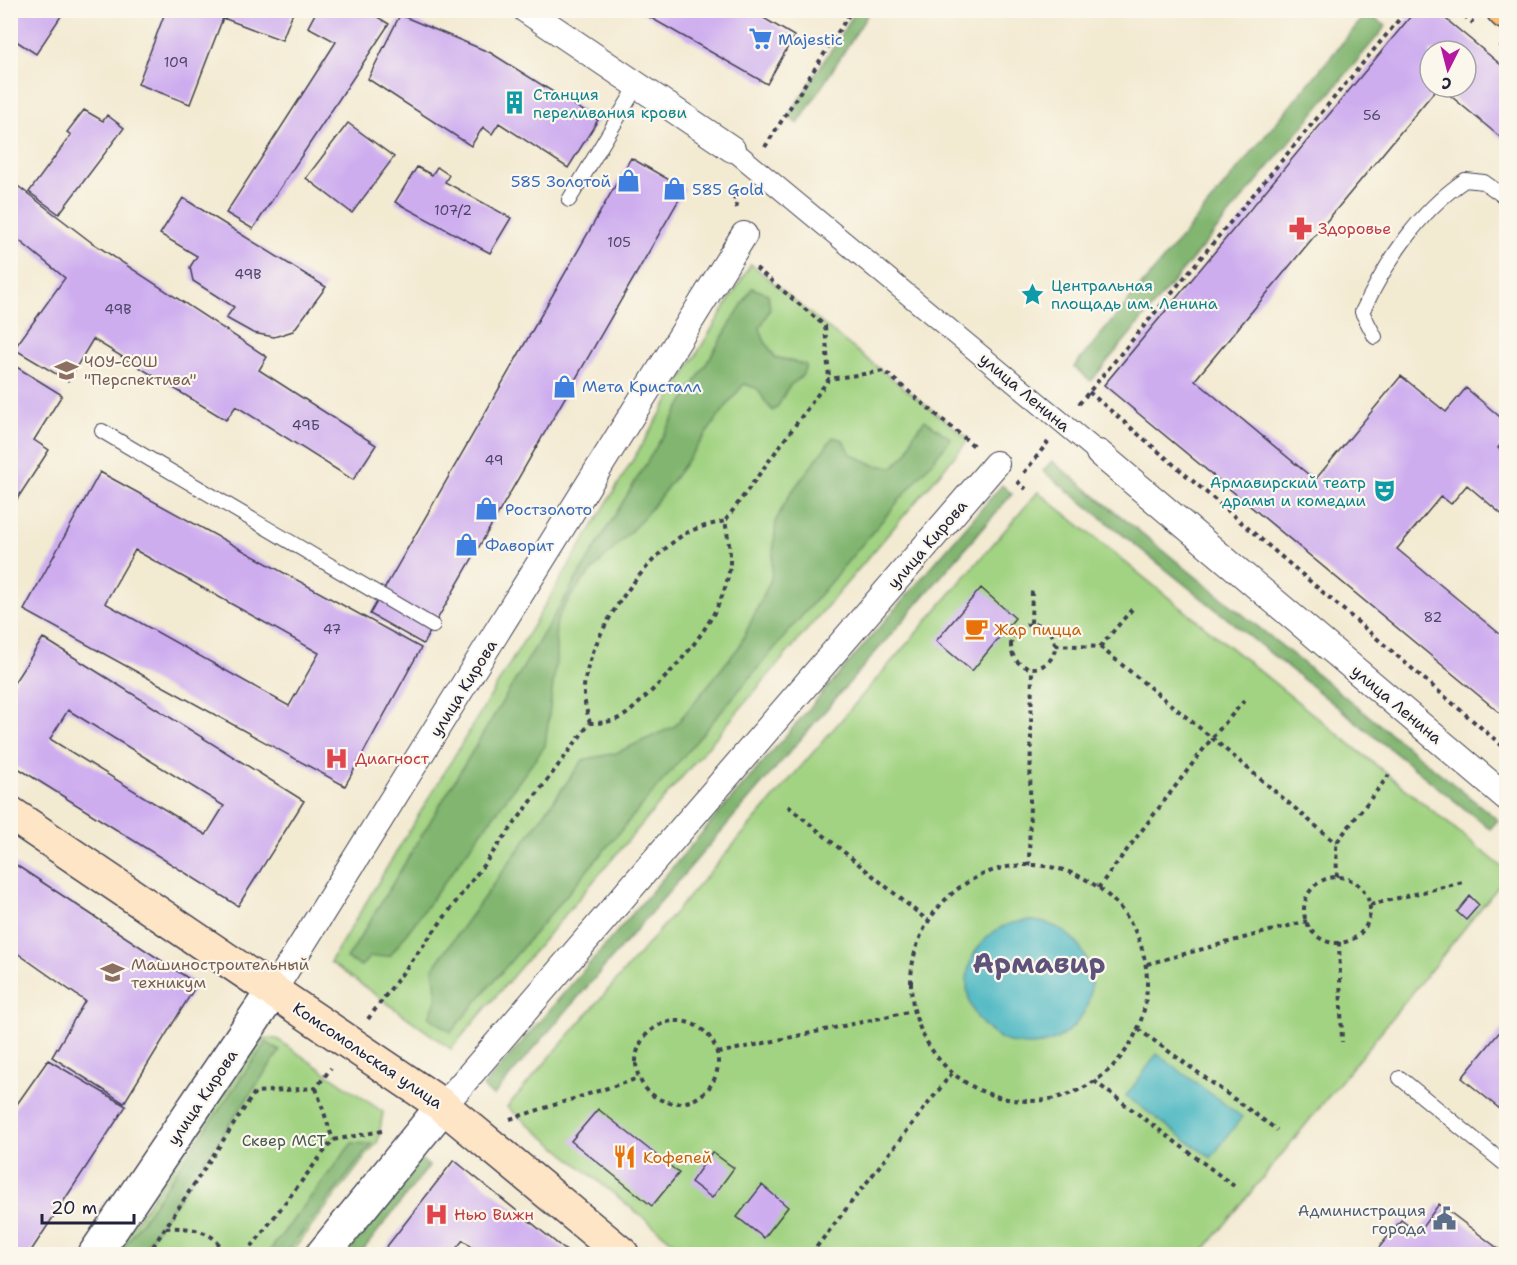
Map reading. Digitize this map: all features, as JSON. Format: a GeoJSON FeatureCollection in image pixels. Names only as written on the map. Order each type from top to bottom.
{"type":"FeatureCollection","features":[{"type":"Feature","properties":{"kind":"main road","name":"Комсомольская улица"},"geometry":{"type":"LineString","coordinates":[[10,813],[443,1106],[622,1254]]}},
{"type":"Feature","properties":{"kind":"street","name":"улица Ленина"},"geometry":{"type":"LineString","coordinates":[[526,10],[732,149],[1099,453],[1506,796]]}},
{"type":"Feature","properties":{"kind":"street","name":"улица Кирова"},"geometry":{"type":"LineString","coordinates":[[95,1254],[273,991],[744,235]]}},
{"type":"Feature","properties":{"kind":"street","name":"улица Кирова"},"geometry":{"type":"LineString","coordinates":[[323,1254],[443,1106],[996,464]]}},
{"type":"Feature","properties":{"kind":"lane"},"geometry":{"type":"LineString","coordinates":[[569,200],[637,86]]}},
{"type":"Feature","properties":{"kind":"lane"},"geometry":{"type":"LineString","coordinates":[[1375,337],[1362,312],[1391,256],[1444,194],[1465,180],[1484,182],[1506,198]]}},
{"type":"Feature","properties":{"kind":"lane"},"geometry":{"type":"LineString","coordinates":[[102,431],[433,626]]}},
{"type":"Feature","properties":{"kind":"lane"},"geometry":{"type":"LineString","coordinates":[[1400,1078],[1506,1165]]}},
{"type":"Feature","properties":{"kind":"path"},"geometry":{"type":"LineString","coordinates":[[590,723],[585,706],[584,688],[588,669],[606,625],[623,597],[648,564],[668,546],[688,532],[726,521],[829,379],[825,326],[751,264],[733,194],[753,167],[852,10]]}},
{"type":"Feature","properties":{"kind":"path"},"geometry":{"type":"LineString","coordinates":[[1024,473],[1063,423],[1407,10]]}},
{"type":"Feature","properties":{"kind":"path"},"geometry":{"type":"LineString","coordinates":[[829,379],[884,371],[996,464]]}},
{"type":"Feature","properties":{"kind":"path"},"geometry":{"type":"LineString","coordinates":[[1089,392],[1506,749]]}},
{"type":"Feature","properties":{"kind":"path"},"geometry":{"type":"LineString","coordinates":[[590,723],[607,723],[626,715],[656,688],[687,654],[712,614],[729,572],[730,550],[726,521]]}},
{"type":"Feature","properties":{"kind":"path"},"geometry":{"type":"LineString","coordinates":[[1031,623],[1032,591]]}},
{"type":"Feature","properties":{"kind":"path"},"geometry":{"type":"LineString","coordinates":[[1100,647],[1133,608]]}},
{"type":"Feature","properties":{"kind":"path"},"geometry":{"type":"LineString","coordinates":[[1031,623],[1045,627],[1050,632],[1055,645],[1051,659],[1039,668],[1032,669],[1018,663],[1010,650],[1010,642],[1017,629],[1031,623]]}},
{"type":"Feature","properties":{"kind":"path"},"geometry":{"type":"LineString","coordinates":[[1055,645],[1100,647],[1336,843]]}},
{"type":"Feature","properties":{"kind":"path"},"geometry":{"type":"LineString","coordinates":[[1029,866],[1032,669]]}},
{"type":"Feature","properties":{"kind":"path"},"geometry":{"type":"LineString","coordinates":[[1098,888],[1212,738],[1244,701]]}},
{"type":"Feature","properties":{"kind":"path"},"geometry":{"type":"LineString","coordinates":[[148,1254],[255,1092],[315,1088],[590,723]]}},
{"type":"Feature","properties":{"kind":"path"},"geometry":{"type":"LineString","coordinates":[[1337,877],[1336,843],[1389,776]]}},
{"type":"Feature","properties":{"kind":"path"},"geometry":{"type":"LineString","coordinates":[[788,806],[928,921]]}},
{"type":"Feature","properties":{"kind":"path"},"geometry":{"type":"LineString","coordinates":[[1043,865],[1080,876],[1098,888],[1112,897],[1135,928],[1147,964],[1147,1002],[1135,1038],[1112,1069],[1081,1090],[1072,1093],[1044,1101],[1028,1102],[1006,1100],[968,1086],[937,1059],[917,1024],[913,1011],[909,985],[916,945],[935,909],[965,882],[1003,867],[1043,865]]}},
{"type":"Feature","properties":{"kind":"path"},"geometry":{"type":"LineString","coordinates":[[1337,877],[1357,884],[1365,891],[1370,905],[1368,922],[1363,931],[1355,938],[1339,942],[1323,940],[1314,933],[1304,914],[1309,892],[1316,884],[1337,877]]}},
{"type":"Feature","properties":{"kind":"path"},"geometry":{"type":"LineString","coordinates":[[1370,905],[1463,882]]}},
{"type":"Feature","properties":{"kind":"path"},"geometry":{"type":"LineString","coordinates":[[1147,964],[1307,921]]}},
{"type":"Feature","properties":{"kind":"path"},"geometry":{"type":"LineString","coordinates":[[1339,942],[1342,1042]]}},
{"type":"Feature","properties":{"kind":"path"},"geometry":{"type":"LineString","coordinates":[[718,1053],[913,1011]]}},
{"type":"Feature","properties":{"kind":"path"},"geometry":{"type":"LineString","coordinates":[[676,1021],[689,1023],[702,1029],[712,1039],[718,1053],[715,1080],[707,1092],[695,1100],[682,1104],[669,1103],[657,1098],[646,1089],[639,1078],[636,1065],[637,1052],[647,1035],[663,1024],[676,1021]]}},
{"type":"Feature","properties":{"kind":"path"},"geometry":{"type":"LineString","coordinates":[[1138,1029],[1277,1130]]}},
{"type":"Feature","properties":{"kind":"path"},"geometry":{"type":"LineString","coordinates":[[811,1254],[952,1073]]}},
{"type":"Feature","properties":{"kind":"path"},"geometry":{"type":"LineString","coordinates":[[1094,1081],[1234,1186]]}},
{"type":"Feature","properties":{"kind":"path"},"geometry":{"type":"LineString","coordinates":[[315,1088],[333,1140]]}},
{"type":"Feature","properties":{"kind":"path"},"geometry":{"type":"LineString","coordinates":[[246,1254],[333,1140],[377,1131]]}},
{"type":"Feature","properties":{"kind":"path"},"geometry":{"type":"LineString","coordinates":[[165,1228],[192,1228],[215,1240],[223,1254]]}},
{"type":"Feature","properties":{"kind":"green space"},"geometry":{"type":"Polygon","coordinates":[[[856,11],[870,11],[798,124],[788,117],[856,11]]]}},
{"type":"Feature","properties":{"kind":"green space"},"geometry":{"type":"Polygon","coordinates":[[[1367,13],[1386,26],[1091,381],[1074,367],[1367,13]]]}},
{"type":"Feature","properties":{"kind":"green space"},"geometry":{"type":"Polygon","coordinates":[[[751,264],[825,326],[969,439],[451,1049],[330,962],[751,264]]]}},
{"type":"Feature","properties":{"kind":"green space"},"geometry":{"type":"Polygon","coordinates":[[[752,288],[768,294],[770,309],[760,328],[764,340],[775,357],[806,365],[802,375],[789,387],[773,411],[758,389],[744,384],[648,512],[580,585],[558,618],[556,661],[545,746],[390,956],[370,957],[361,966],[347,959],[752,288]]]}},
{"type":"Feature","properties":{"kind":"green space"},"geometry":{"type":"Polygon","coordinates":[[[925,420],[951,439],[451,1032],[429,1017],[437,998],[433,968],[583,760],[616,753],[675,726],[739,647],[771,579],[776,520],[790,494],[833,437],[843,440],[851,454],[874,465],[893,467],[908,452],[913,435],[925,420]]]}},
{"type":"Feature","properties":{"kind":"green space"},"geometry":{"type":"Polygon","coordinates":[[[1052,461],[1498,820],[1490,829],[1043,471],[1052,461]]]}},
{"type":"Feature","properties":{"kind":"green space"},"geometry":{"type":"Polygon","coordinates":[[[1002,485],[1012,494],[493,1096],[483,1087],[1002,485]]]}},
{"type":"Feature","properties":{"kind":"green space"},"geometry":{"type":"Polygon","coordinates":[[[1038,492],[1506,870],[1506,877],[1201,1254],[688,1254],[507,1107],[1038,492]]]}},
{"type":"Feature","properties":{"kind":"green space","name":"Сквер МСТ"},"geometry":{"type":"Polygon","coordinates":[[[263,1038],[277,1039],[383,1112],[378,1141],[290,1254],[113,1254],[263,1038]]]}},
{"type":"Feature","properties":{"kind":"green space"},"geometry":{"type":"Polygon","coordinates":[[[266,1042],[280,1051],[140,1254],[119,1254],[266,1042]]]}},
{"type":"Feature","properties":{"kind":"green space"},"geometry":{"type":"Polygon","coordinates":[[[352,1143],[372,1144],[285,1254],[267,1254],[352,1143]]]}},
{"type":"Feature","properties":{"kind":"green space"},"geometry":{"type":"Polygon","coordinates":[[[418,1157],[429,1166],[360,1254],[342,1254],[418,1157]]]}},
{"type":"Feature","properties":{"kind":"water"},"geometry":{"type":"Polygon","coordinates":[[[1029,921],[1053,926],[1073,939],[1086,959],[1091,983],[1086,1007],[1073,1027],[1053,1040],[1029,1045],[1005,1040],[985,1027],[972,1007],[967,983],[972,959],[985,939],[1005,926],[1029,921]]]}},
{"type":"Feature","properties":{"kind":"water"},"geometry":{"type":"Polygon","coordinates":[[[1157,1054],[1242,1117],[1211,1158],[1126,1096],[1157,1054]]]}},
{"type":"Feature","properties":{"kind":"building"},"geometry":{"type":"Polygon","coordinates":[[[10,10],[65,10],[36,54],[10,37],[10,10]]]}},
{"type":"Feature","properties":{"kind":"building"},"geometry":{"type":"Polygon","coordinates":[[[166,10],[294,10],[282,40],[223,18],[190,104],[138,84],[166,10]]]}},
{"type":"Feature","properties":{"kind":"building"},"geometry":{"type":"Polygon","coordinates":[[[317,10],[366,10],[389,24],[253,229],[226,213],[336,42],[308,27],[317,10]]]}},
{"type":"Feature","properties":{"kind":"building"},"geometry":{"type":"Polygon","coordinates":[[[637,10],[750,10],[794,36],[767,84],[637,10]]]}},
{"type":"Feature","properties":{"kind":"building"},"geometry":{"type":"Polygon","coordinates":[[[1416,10],[1435,10],[1470,39],[1418,39],[1418,99],[1428,99],[1195,380],[1315,480],[1401,376],[1446,412],[1466,388],[1506,422],[1506,437],[1498,448],[1506,455],[1506,518],[1467,485],[1451,504],[1441,496],[1397,549],[1506,639],[1506,718],[1104,385],[1416,10]]]}},
{"type":"Feature","properties":{"kind":"building"},"geometry":{"type":"Polygon","coordinates":[[[400,15],[491,53],[598,120],[568,168],[499,123],[492,134],[483,127],[471,146],[368,79],[400,15]]]}},
{"type":"Feature","properties":{"kind":"building"},"geometry":{"type":"Polygon","coordinates":[[[1478,46],[1506,69],[1506,142],[1454,99],[1478,99],[1478,46]]]}},
{"type":"Feature","properties":{"kind":"building"},"geometry":{"type":"Polygon","coordinates":[[[84,110],[103,121],[107,115],[124,128],[59,214],[29,192],[71,135],[67,132],[84,110]]]}},
{"type":"Feature","properties":{"kind":"building"},"geometry":{"type":"Polygon","coordinates":[[[348,123],[394,157],[352,213],[306,178],[348,123]]]}},
{"type":"Feature","properties":{"kind":"building"},"geometry":{"type":"Polygon","coordinates":[[[631,158],[685,189],[423,644],[370,614],[631,158]]]}},
{"type":"Feature","properties":{"kind":"building"},"geometry":{"type":"Polygon","coordinates":[[[417,167],[432,175],[437,167],[449,175],[445,182],[511,218],[490,253],[395,202],[417,167]]]}},
{"type":"Feature","properties":{"kind":"building"},"geometry":{"type":"Polygon","coordinates":[[[10,180],[91,242],[267,357],[259,370],[376,445],[353,480],[236,406],[226,420],[93,339],[68,381],[14,349],[65,278],[10,233],[10,180]]]}},
{"type":"Feature","properties":{"kind":"building"},"geometry":{"type":"Polygon","coordinates":[[[183,198],[326,287],[293,331],[274,337],[253,333],[226,318],[234,307],[193,281],[190,267],[197,256],[160,234],[183,198]]]}},
{"type":"Feature","properties":{"kind":"building"},"geometry":{"type":"Polygon","coordinates":[[[10,363],[62,395],[34,440],[49,450],[10,510],[10,363]]]}},
{"type":"Feature","properties":{"kind":"building"},"geometry":{"type":"Polygon","coordinates":[[[100,472],[421,648],[345,786],[24,610],[100,472]],[[135,550],[105,603],[289,706],[319,653],[135,550]]]}},
{"type":"Feature","properties":{"kind":"building","name":"Жар пицца"},"geometry":{"type":"Polygon","coordinates":[[[981,588],[1015,618],[972,671],[936,641],[981,588]]]}},
{"type":"Feature","properties":{"kind":"building"},"geometry":{"type":"Polygon","coordinates":[[[43,638],[304,801],[238,906],[10,763],[10,689],[43,638]],[[68,710],[50,739],[206,835],[224,806],[68,710]]]}},
{"type":"Feature","properties":{"kind":"building","name":"Машиностроительный техникум"},"geometry":{"type":"Polygon","coordinates":[[[10,861],[197,984],[124,1103],[52,1057],[85,1001],[17,953],[10,963],[10,861]]]}},
{"type":"Feature","properties":{"kind":"building"},"geometry":{"type":"Polygon","coordinates":[[[1470,896],[1479,905],[1466,920],[1457,912],[1470,896]]]}},
{"type":"Feature","properties":{"kind":"building"},"geometry":{"type":"Polygon","coordinates":[[[1506,1024],[1506,1114],[1462,1078],[1506,1024]]]}},
{"type":"Feature","properties":{"kind":"building"},"geometry":{"type":"Polygon","coordinates":[[[48,1060],[126,1106],[29,1254],[10,1254],[10,1114],[48,1060]]]}},
{"type":"Feature","properties":{"kind":"building","name":"Кофепей"},"geometry":{"type":"Polygon","coordinates":[[[598,1109],[679,1173],[652,1206],[571,1141],[598,1109]]]}},
{"type":"Feature","properties":{"kind":"building"},"geometry":{"type":"Polygon","coordinates":[[[712,1152],[734,1168],[712,1198],[691,1182],[712,1152]]]}},
{"type":"Feature","properties":{"kind":"building"},"geometry":{"type":"Polygon","coordinates":[[[454,1160],[570,1254],[481,1254],[463,1240],[452,1254],[381,1254],[454,1160]]]}},
{"type":"Feature","properties":{"kind":"building"},"geometry":{"type":"Polygon","coordinates":[[[762,1185],[788,1207],[764,1238],[737,1217],[762,1185]]]}},
{"type":"Feature","properties":{"kind":"building","name":"Администрация города"},"geometry":{"type":"Polygon","coordinates":[[[1439,1204],[1504,1253],[1374,1254],[1401,1220],[1418,1233],[1439,1204]]]}},
{"type":"Feature","properties":{"kind":"place","name":"Majestic"},"geometry":{"type":"Point","coordinates":[760,39]}},
{"type":"Feature","properties":{"kind":"place","name":"Cтанция переливания крови"},"geometry":{"type":"Point","coordinates":[515,103]}},
{"type":"Feature","properties":{"kind":"place","name":"585 Золотой"},"geometry":{"type":"Point","coordinates":[629,181]}},
{"type":"Feature","properties":{"kind":"place","name":"585 Gold"},"geometry":{"type":"Point","coordinates":[674,189]}},
{"type":"Feature","properties":{"kind":"place","name":"Здоровье"},"geometry":{"type":"Point","coordinates":[1300,228]}},
{"type":"Feature","properties":{"kind":"place","name":"Центральная площадь им. Ленина"},"geometry":{"type":"Point","coordinates":[1033,294]}},
{"type":"Feature","properties":{"kind":"place","name":"ЧОУ-СОШ \"Перспектива\""},"geometry":{"type":"Point","coordinates":[66,370]}},
{"type":"Feature","properties":{"kind":"place","name":"Мета Кристалл"},"geometry":{"type":"Point","coordinates":[564,386]}},
{"type":"Feature","properties":{"kind":"place","name":"Армавирский театр драмы и комедии"},"geometry":{"type":"Point","coordinates":[1384,491]}},
{"type":"Feature","properties":{"kind":"place","name":"Ростзолото"},"geometry":{"type":"Point","coordinates":[487,509]}},
{"type":"Feature","properties":{"kind":"place","name":"Фаворит"},"geometry":{"type":"Point","coordinates":[467,545]}},
{"type":"Feature","properties":{"kind":"place","name":"Жар пицца"},"geometry":{"type":"Point","coordinates":[976,629]}},
{"type":"Feature","properties":{"kind":"place","name":"Диагност"},"geometry":{"type":"Point","coordinates":[337,758]}},
{"type":"Feature","properties":{"kind":"place","name":"Машиностроительный техникум"},"geometry":{"type":"Point","coordinates":[113,973]}},
{"type":"Feature","properties":{"kind":"place","name":"Кофепей"},"geometry":{"type":"Point","coordinates":[625,1157]}},
{"type":"Feature","properties":{"kind":"place","name":"Нью Вижн"},"geometry":{"type":"Point","coordinates":[436,1214]}},
{"type":"Feature","properties":{"kind":"place","name":"Администрация города"},"geometry":{"type":"Point","coordinates":[1444,1219]}},
{"type":"Feature","properties":{"kind":"district","name":"Армавир"},"geometry":{"type":"Point","coordinates":[1039,963]}}]}
